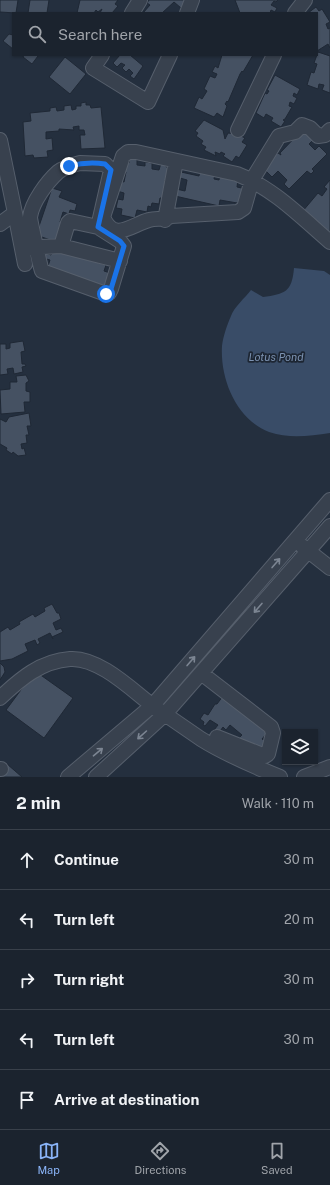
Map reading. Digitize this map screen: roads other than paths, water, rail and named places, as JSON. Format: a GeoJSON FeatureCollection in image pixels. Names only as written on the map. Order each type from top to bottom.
{"type":"FeatureCollection","features":[{"type":"Feature","properties":{"kind":"street"},"geometry":{"type":"LineString","coordinates":[[133,12],[140,0]]}},
{"type":"Feature","properties":{"kind":"street"},"geometry":{"type":"LineString","coordinates":[[187,12],[192,0]]}},
{"type":"Feature","properties":{"kind":"street"},"geometry":{"type":"LineString","coordinates":[[296,12],[305,0]]}},
{"type":"Feature","properties":{"kind":"street"},"geometry":{"type":"LineString","coordinates":[[101,56],[93,68],[148,102],[170,56]]}},
{"type":"Feature","properties":{"kind":"street"},"geometry":{"type":"LineString","coordinates":[[238,130],[274,56]]}},
{"type":"Feature","properties":{"kind":"street"},"geometry":{"type":"LineString","coordinates":[[330,130],[325,135],[318,136],[310,128],[302,125],[295,132],[279,136],[252,180],[244,208],[238,212],[171,216],[165,220],[150,220],[122,231],[114,231],[106,225],[103,217],[123,156],[128,152],[136,152],[237,174],[252,180],[266,188],[330,242]]}},
{"type":"Feature","properties":{"kind":"street"},"geometry":{"type":"LineString","coordinates":[[0,140],[25,264]]}},
{"type":"Feature","properties":{"kind":"street"},"geometry":{"type":"LineString","coordinates":[[165,220],[176,161]]}},
{"type":"Feature","properties":{"kind":"street"},"geometry":{"type":"LineString","coordinates":[[61,246],[68,223],[70,221],[98,227],[123,243],[124,246],[120,261],[109,293],[106,294],[44,273],[40,268],[37,247],[30,219],[32,209],[40,194],[57,173],[69,166],[80,163],[97,163],[105,164],[111,170],[98,227]]}},
{"type":"Feature","properties":{"kind":"street"},"geometry":{"type":"LineString","coordinates":[[0,224],[15,213]]}},
{"type":"Feature","properties":{"kind":"street"},"geometry":{"type":"LineString","coordinates":[[22,248],[61,246],[120,261]]}},
{"type":"Feature","properties":{"kind":"street"},"geometry":{"type":"LineString","coordinates":[[68,777],[153,705],[330,500]]}},
{"type":"Feature","properties":{"kind":"street"},"geometry":{"type":"LineString","coordinates":[[96,777],[165,714],[330,526]]}},
{"type":"Feature","properties":{"kind":"street"},"geometry":{"type":"LineString","coordinates":[[295,541],[330,568]]}},
{"type":"Feature","properties":{"kind":"street"},"geometry":{"type":"LineString","coordinates":[[0,698],[19,680],[43,665],[71,659],[92,664],[119,678],[165,714],[202,739],[266,772],[280,777]]}},
{"type":"Feature","properties":{"kind":"street"},"geometry":{"type":"LineString","coordinates":[[201,673],[271,727],[273,733],[268,754],[265,756],[217,737]]}},
{"type":"Feature","properties":{"kind":"street"},"geometry":{"type":"LineString","coordinates":[[304,777],[330,767]]}},
{"type":"Feature","properties":{"kind":"water","name":"Lotus Pond"},"geometry":{"type":"Polygon","coordinates":[[[294,268],[324,271],[330,275],[330,433],[307,436],[284,436],[269,432],[257,426],[247,418],[239,408],[227,384],[224,372],[222,346],[224,335],[232,313],[251,290],[263,297],[282,293],[289,287],[294,268]]]}}]}
